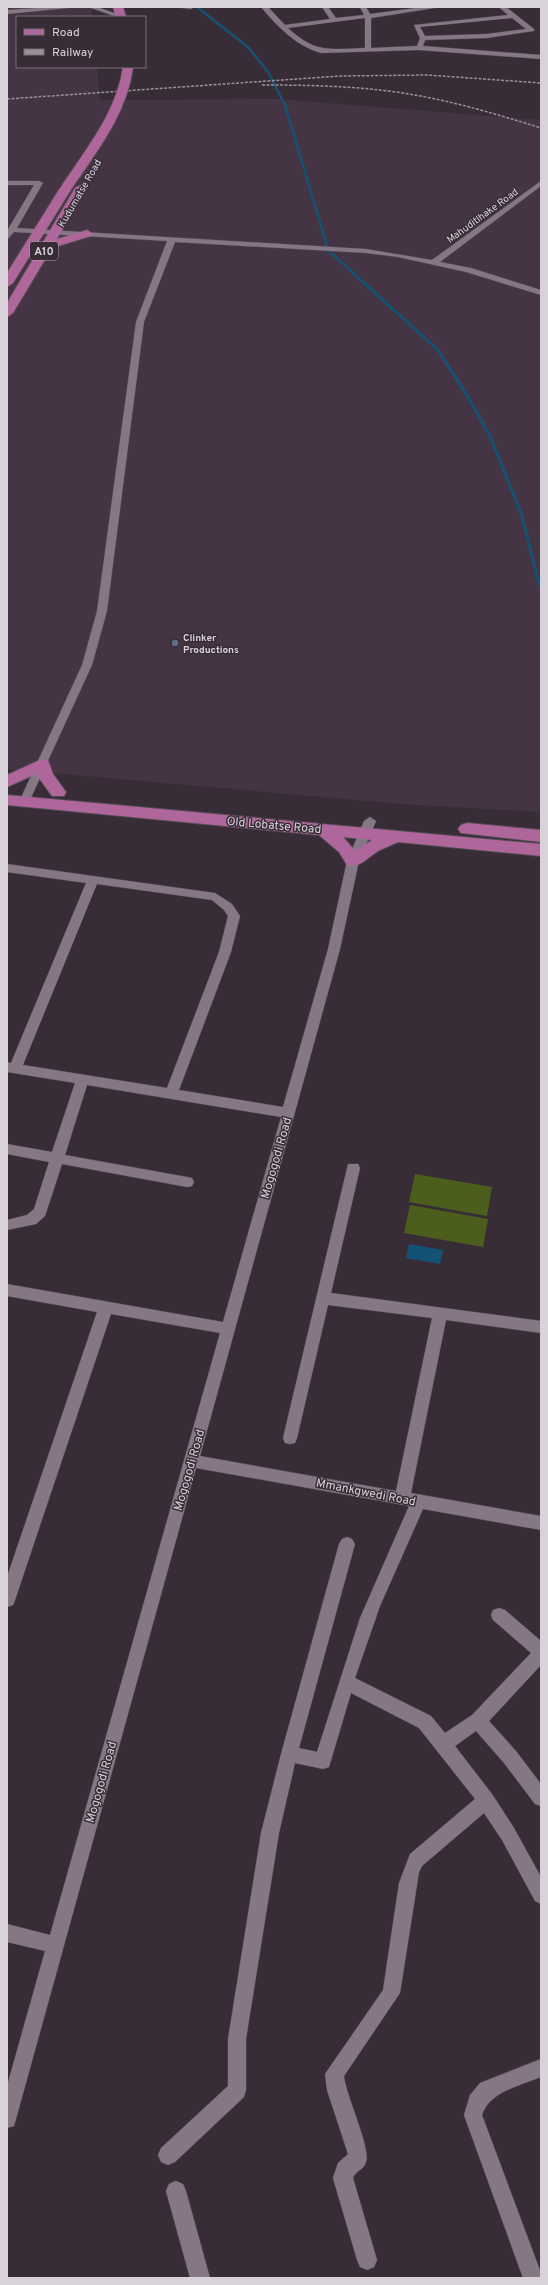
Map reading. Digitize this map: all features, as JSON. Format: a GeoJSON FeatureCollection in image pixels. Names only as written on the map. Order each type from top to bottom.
{"type":"FeatureCollection","features":[{"type":"Feature","properties":{"kind":"main road","name":"Kudumatse Road"},"geometry":{"type":"LineString","coordinates":[[7,283],[117,108],[125,88],[128,68]]}},
{"type":"Feature","properties":{"kind":"main road","name":"Kudumatse Road"},"geometry":{"type":"LineString","coordinates":[[7,313],[128,108],[135,87],[138,68]]}},
{"type":"Feature","properties":{"kind":"main road"},"geometry":{"type":"LineString","coordinates":[[65,216],[87,234]]}},
{"type":"Feature","properties":{"kind":"main road"},"geometry":{"type":"LineString","coordinates":[[48,245],[87,234]]}},
{"type":"Feature","properties":{"kind":"main road"},"geometry":{"type":"LineString","coordinates":[[7,782],[42,764],[45,775],[58,792]]}},
{"type":"Feature","properties":{"kind":"main road"},"geometry":{"type":"LineString","coordinates":[[7,787],[28,795],[58,792],[368,827]]}},
{"type":"Feature","properties":{"kind":"main road","name":"Old Lobatse Road"},"geometry":{"type":"LineString","coordinates":[[7,800],[28,795],[324,830],[368,827],[541,836]]}},
{"type":"Feature","properties":{"kind":"main road","name":"Old Lobatse Road"},"geometry":{"type":"LineString","coordinates":[[368,827],[395,836],[541,850]]}},
{"type":"Feature","properties":{"kind":"main road"},"geometry":{"type":"LineString","coordinates":[[324,830],[345,848],[353,861],[373,846],[395,836]]}},
{"type":"Feature","properties":{"kind":"street"},"geometry":{"type":"LineString","coordinates":[[7,12],[76,7]]}},
{"type":"Feature","properties":{"kind":"street"},"geometry":{"type":"LineString","coordinates":[[90,7],[120,13]]}},
{"type":"Feature","properties":{"kind":"street"},"geometry":{"type":"LineString","coordinates":[[178,7],[191,7]]}},
{"type":"Feature","properties":{"kind":"street"},"geometry":{"type":"LineString","coordinates":[[264,7],[283,27],[311,49],[331,52],[488,44],[534,32],[541,28]]}},
{"type":"Feature","properties":{"kind":"street"},"geometry":{"type":"LineString","coordinates":[[325,7],[335,22]]}},
{"type":"Feature","properties":{"kind":"street"},"geometry":{"type":"LineString","coordinates":[[363,7],[368,17],[368,50]]}},
{"type":"Feature","properties":{"kind":"street"},"geometry":{"type":"LineString","coordinates":[[409,20],[438,7]]}},
{"type":"Feature","properties":{"kind":"street"},"geometry":{"type":"LineString","coordinates":[[502,7],[534,32]]}},
{"type":"Feature","properties":{"kind":"street"},"geometry":{"type":"LineString","coordinates":[[283,27],[368,17],[409,20],[513,16]]}},
{"type":"Feature","properties":{"kind":"street"},"geometry":{"type":"LineString","coordinates":[[409,20],[423,38],[488,44],[541,57]]}},
{"type":"Feature","properties":{"kind":"street"},"geometry":{"type":"LineString","coordinates":[[419,48],[423,38]]}},
{"type":"Feature","properties":{"kind":"street"},"geometry":{"type":"LineString","coordinates":[[7,183],[39,183],[7,238]]}},
{"type":"Feature","properties":{"kind":"street","name":"Mahuditlhake Road"},"geometry":{"type":"LineString","coordinates":[[434,262],[541,183]]}},
{"type":"Feature","properties":{"kind":"street"},"geometry":{"type":"LineString","coordinates":[[12,230],[332,248],[398,255],[468,270],[541,293]]}},
{"type":"Feature","properties":{"kind":"street"},"geometry":{"type":"LineString","coordinates":[[28,795],[87,665],[102,611],[140,322],[172,239]]}},
{"type":"Feature","properties":{"kind":"street","name":"Mogogodi Road"},"geometry":{"type":"LineString","coordinates":[[7,2119],[334,949],[353,861],[368,827]]}},
{"type":"Feature","properties":{"kind":"street"},"geometry":{"type":"LineString","coordinates":[[7,868],[215,897],[228,907],[234,916],[225,952],[171,1094]]}},
{"type":"Feature","properties":{"kind":"street"},"geometry":{"type":"LineString","coordinates":[[93,879],[11,1068],[288,1113]]}},
{"type":"Feature","properties":{"kind":"street"},"geometry":{"type":"LineString","coordinates":[[7,1225],[31,1220],[40,1212],[82,1080]]}},
{"type":"Feature","properties":{"kind":"street"},"geometry":{"type":"LineString","coordinates":[[7,1149],[187,1182]]}},
{"type":"Feature","properties":{"kind":"street"},"geometry":{"type":"LineString","coordinates":[[290,1438],[353,1168]]}},
{"type":"Feature","properties":{"kind":"street"},"geometry":{"type":"LineString","coordinates":[[7,1290],[228,1329]]}},
{"type":"Feature","properties":{"kind":"street"},"geometry":{"type":"LineString","coordinates":[[322,1298],[440,1315],[541,1327]]}},
{"type":"Feature","properties":{"kind":"street"},"geometry":{"type":"LineString","coordinates":[[7,1600],[106,1307]]}},
{"type":"Feature","properties":{"kind":"street"},"geometry":{"type":"LineString","coordinates":[[402,1498],[440,1315]]}},
{"type":"Feature","properties":{"kind":"street","name":"Mmankgwedi Road"},"geometry":{"type":"LineString","coordinates":[[191,1461],[541,1523]]}},
{"type":"Feature","properties":{"kind":"street"},"geometry":{"type":"LineString","coordinates":[[289,1754],[323,1761],[362,1631],[383,1581],[404,1540],[418,1502]]}},
{"type":"Feature","properties":{"kind":"street"},"geometry":{"type":"LineString","coordinates":[[168,2155],[237,2090],[237,2039],[270,1833],[289,1754],[347,1544]]}},
{"type":"Feature","properties":{"kind":"street"},"geometry":{"type":"LineString","coordinates":[[443,1744],[478,1721],[541,1652],[500,1615]]}},
{"type":"Feature","properties":{"kind":"street"},"geometry":{"type":"LineString","coordinates":[[346,1682],[425,1722],[464,1769],[486,1800],[508,1834],[541,1895]]}},
{"type":"Feature","properties":{"kind":"street"},"geometry":{"type":"LineString","coordinates":[[478,1721],[510,1757],[541,1798]]}},
{"type":"Feature","properties":{"kind":"street"},"geometry":{"type":"LineString","coordinates":[[367,2260],[343,2178],[346,2170],[357,2161],[358,2154],[336,2090],[334,2074],[391,1993],[408,1883],[411,1870],[416,1860],[486,1800]]}},
{"type":"Feature","properties":{"kind":"street"},"geometry":{"type":"LineString","coordinates":[[7,1933],[56,1945]]}},
{"type":"Feature","properties":{"kind":"street"},"geometry":{"type":"LineString","coordinates":[[533,2278],[473,2115],[477,2102],[487,2090],[541,2068]]}},
{"type":"Feature","properties":{"kind":"street"},"geometry":{"type":"LineString","coordinates":[[176,2191],[200,2278]]}},
{"type":"Feature","properties":{"kind":"shaded area"},"geometry":{"type":"Polygon","coordinates":[[[7,7],[92,7],[92,16],[16,16],[16,68],[97,68],[100,100],[274,99],[541,120],[541,812],[402,804],[7,769],[7,7]]]}},
{"type":"Feature","properties":{"kind":"green space"},"geometry":{"type":"Polygon","coordinates":[[[415,1174],[492,1187],[487,1216],[409,1202],[415,1174]]]}},
{"type":"Feature","properties":{"kind":"green space"},"geometry":{"type":"Polygon","coordinates":[[[410,1205],[488,1219],[483,1247],[404,1233],[410,1205]]]}},
{"type":"Feature","properties":{"kind":"water"},"geometry":{"type":"Polygon","coordinates":[[[409,1244],[443,1250],[440,1264],[406,1258],[409,1244]]]}},
{"type":"Feature","properties":{"kind":"waterway"},"geometry":{"type":"LineString","coordinates":[[197,7],[249,48],[268,72],[285,105],[327,246]]}},
{"type":"Feature","properties":{"kind":"waterway"},"geometry":{"type":"LineString","coordinates":[[329,251],[353,273]]}},
{"type":"Feature","properties":{"kind":"waterway"},"geometry":{"type":"LineString","coordinates":[[352,272],[438,350],[468,397],[489,434],[521,513],[541,591]]}},
{"type":"Feature","properties":{"kind":"railway"},"geometry":{"type":"LineString","coordinates":[[7,99],[340,76],[427,75],[541,83]]}},
{"type":"Feature","properties":{"kind":"railway"},"geometry":{"type":"LineString","coordinates":[[262,85],[329,86],[396,92],[451,103],[541,128]]}},
{"type":"Feature","properties":{"kind":"place","name":"Clinker Productions"},"geometry":{"type":"Point","coordinates":[175,643]}}]}
